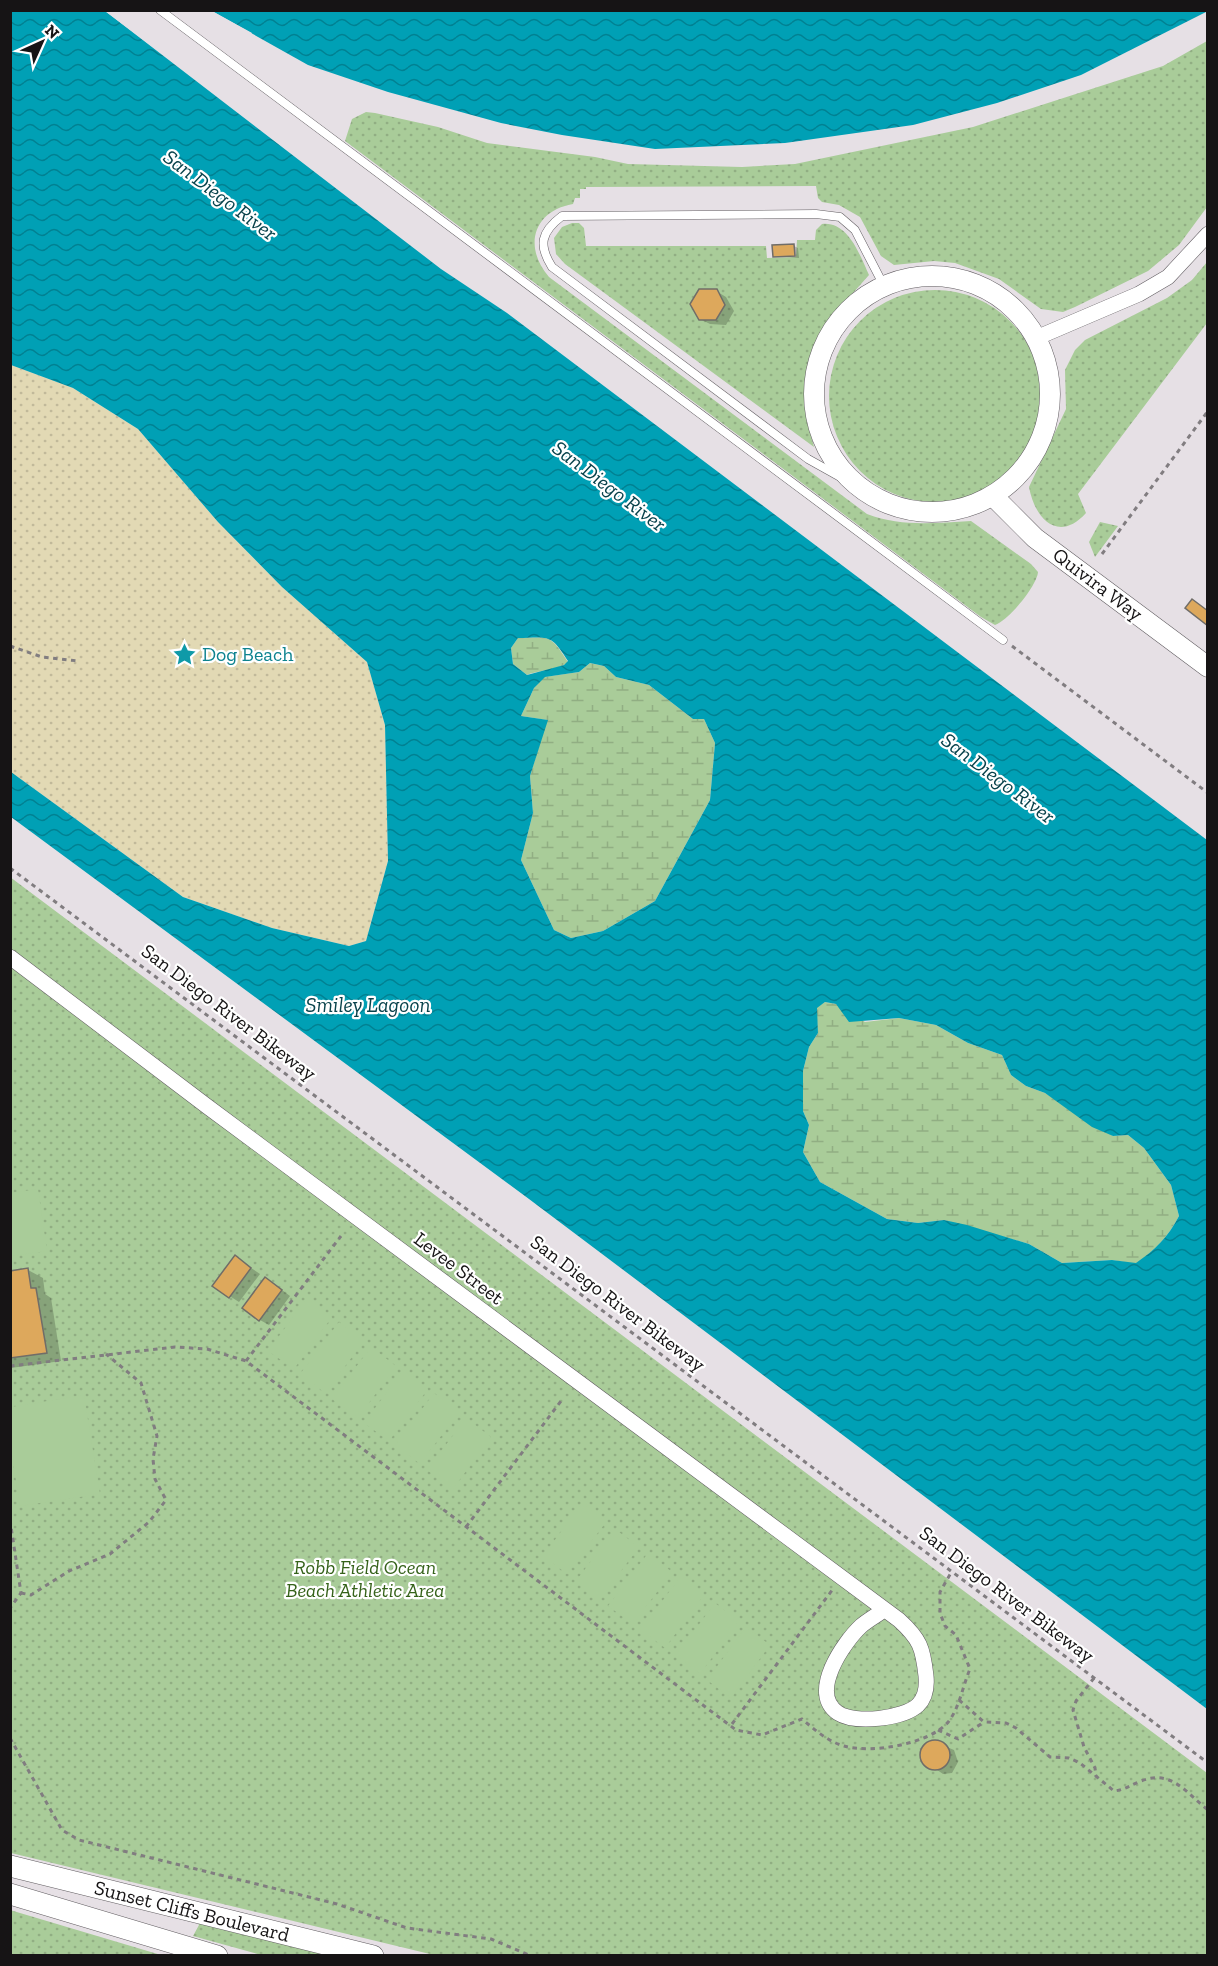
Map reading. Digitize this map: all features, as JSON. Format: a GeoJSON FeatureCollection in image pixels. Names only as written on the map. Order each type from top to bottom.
{"type":"FeatureCollection","features":[{"type":"Feature","properties":{"kind":"main road","name":"Sunset Cliffs Boulevard"},"geometry":{"type":"LineString","coordinates":[[10,1866],[373,1956]]}},
{"type":"Feature","properties":{"kind":"main road","name":"Sunset Cliffs Boulevard"},"geometry":{"type":"LineString","coordinates":[[10,1894],[216,1956]]}},
{"type":"Feature","properties":{"kind":"street"},"geometry":{"type":"LineString","coordinates":[[1036,338],[1139,294],[1168,277],[1208,234]]}},
{"type":"Feature","properties":{"kind":"street"},"geometry":{"type":"LineString","coordinates":[[918,276],[953,278],[987,289],[1015,310],[1036,338],[1047,366],[1051,396],[1046,426],[1029,462],[1017,477],[993,496],[960,509],[925,512],[891,505],[860,488],[836,462],[820,431],[814,397],[818,362],[832,330],[855,304],[884,285],[918,276]]}},
{"type":"Feature","properties":{"kind":"street","name":"Quivira Way"},"geometry":{"type":"LineString","coordinates":[[993,496],[1035,537],[1208,667]]}},
{"type":"Feature","properties":{"kind":"street","name":"Levee Street"},"geometry":{"type":"LineString","coordinates":[[10,957],[884,1610],[916,1635],[924,1657],[926,1692],[918,1705],[890,1717],[858,1719],[838,1713],[830,1702],[825,1688],[833,1663],[861,1625],[884,1610]]}},
{"type":"Feature","properties":{"kind":"lane"},"geometry":{"type":"LineString","coordinates":[[160,10],[1003,640]]}},
{"type":"Feature","properties":{"kind":"lane"},"geometry":{"type":"LineString","coordinates":[[860,488],[808,459],[552,267],[543,253],[544,237],[549,225],[562,216],[816,214],[840,217],[855,230],[884,285]]}},
{"type":"Feature","properties":{"kind":"path"},"geometry":{"type":"LineString","coordinates":[[1102,554],[1208,411]]}},
{"type":"Feature","properties":{"kind":"path"},"geometry":{"type":"LineString","coordinates":[[1003,640],[1208,793]]}},
{"type":"Feature","properties":{"kind":"path"},"geometry":{"type":"LineString","coordinates":[[10,646],[42,657],[79,661]]}},
{"type":"Feature","properties":{"kind":"path","name":"San Diego River Bikeway"},"geometry":{"type":"LineString","coordinates":[[10,868],[1208,1763]]}},
{"type":"Feature","properties":{"kind":"path"},"geometry":{"type":"LineString","coordinates":[[246,1361],[341,1236]]}},
{"type":"Feature","properties":{"kind":"path"},"geometry":{"type":"LineString","coordinates":[[10,1366],[175,1347],[207,1348],[246,1361],[732,1724],[736,1730],[762,1735],[802,1719],[830,1741],[847,1747],[860,1748],[906,1745],[948,1723],[970,1669],[956,1635],[945,1626],[939,1602],[940,1592],[952,1571]]}},
{"type":"Feature","properties":{"kind":"path"},"geometry":{"type":"LineString","coordinates":[[21,1593],[31,1595],[69,1571],[110,1554],[149,1522],[166,1500],[155,1479],[153,1459],[157,1437],[141,1383],[106,1354]]}},
{"type":"Feature","properties":{"kind":"path"},"geometry":{"type":"LineString","coordinates":[[466,1527],[561,1401]]}},
{"type":"Feature","properties":{"kind":"path"},"geometry":{"type":"LineString","coordinates":[[10,1520],[21,1593],[10,1608]]}},
{"type":"Feature","properties":{"kind":"path"},"geometry":{"type":"LineString","coordinates":[[732,1724],[841,1578]]}},
{"type":"Feature","properties":{"kind":"path"},"geometry":{"type":"LineString","coordinates":[[1094,1678],[1076,1701],[1073,1710],[1084,1746],[1095,1768],[1096,1778]]}},
{"type":"Feature","properties":{"kind":"path"},"geometry":{"type":"LineString","coordinates":[[959,1700],[984,1722]]}},
{"type":"Feature","properties":{"kind":"path"},"geometry":{"type":"LineString","coordinates":[[938,1730],[958,1739],[984,1722],[999,1722],[1016,1728],[1042,1754],[1080,1763],[1114,1791],[1152,1778],[1164,1777],[1184,1788],[1208,1810]]}},
{"type":"Feature","properties":{"kind":"path"},"geometry":{"type":"LineString","coordinates":[[10,1738],[62,1830],[79,1840],[337,1904],[407,1928],[491,1939],[531,1956]]}},
{"type":"Feature","properties":{"kind":"green space"},"geometry":{"type":"Polygon","coordinates":[[[1207,41],[1207,207],[1179,245],[1148,271],[1063,312],[1041,309],[999,279],[955,263],[934,261],[894,265],[881,256],[860,217],[839,205],[822,202],[818,198],[816,186],[586,187],[586,189],[580,189],[580,198],[575,198],[573,204],[549,214],[541,222],[536,232],[536,254],[549,277],[867,514],[905,522],[971,521],[1031,564],[1038,572],[1033,586],[1014,610],[995,625],[981,617],[345,141],[352,119],[366,112],[438,127],[487,143],[595,157],[628,164],[742,167],[795,164],[973,127],[1163,66],[1207,41]]]}},
{"type":"Feature","properties":{"kind":"green space"},"geometry":{"type":"Polygon","coordinates":[[[579,223],[584,228],[586,246],[766,246],[767,258],[796,257],[797,240],[815,240],[816,230],[822,224],[839,228],[846,234],[857,249],[869,275],[829,320],[815,345],[805,388],[807,420],[814,447],[565,264],[556,254],[554,238],[562,227],[579,223]]]}},
{"type":"Feature","properties":{"kind":"green space"},"geometry":{"type":"Polygon","coordinates":[[[1207,262],[1207,323],[1078,494],[1086,513],[1067,526],[1058,527],[1050,524],[1037,509],[1029,487],[1066,409],[1065,370],[1075,350],[1085,340],[1167,298],[1192,280],[1207,262]]]}},
{"type":"Feature","properties":{"kind":"green space"},"geometry":{"type":"Polygon","coordinates":[[[935,290],[956,292],[976,298],[994,308],[1010,321],[1023,337],[1033,355],[1039,375],[1041,396],[1039,417],[1033,437],[1023,455],[1010,471],[994,484],[976,494],[956,500],[935,502],[914,500],[894,494],[876,484],[860,471],[847,455],[837,437],[831,417],[829,396],[831,375],[837,355],[847,337],[860,321],[876,308],[894,298],[914,292],[935,290]]]}},
{"type":"Feature","properties":{"kind":"green space"},"geometry":{"type":"Polygon","coordinates":[[[1100,522],[1118,526],[1095,557],[1089,542],[1100,522]]]}},
{"type":"Feature","properties":{"kind":"green space"},"geometry":{"type":"Polygon","coordinates":[[[518,638],[549,639],[568,662],[560,667],[527,675],[513,664],[511,648],[518,638]]]}},
{"type":"Feature","properties":{"kind":"green space"},"geometry":{"type":"Polygon","coordinates":[[[590,663],[604,666],[616,677],[649,685],[693,719],[704,719],[715,743],[710,800],[655,901],[603,931],[571,938],[554,930],[521,860],[533,813],[530,776],[547,720],[521,716],[534,688],[544,677],[579,672],[590,663]]]}},
{"type":"Feature","properties":{"kind":"green space","name":"Robb Field Ocean Beach Athletic Area"},"geometry":{"type":"Polygon","coordinates":[[[10,877],[1207,1773],[1207,1955],[434,1955],[11,1853],[10,877]]]}},
{"type":"Feature","properties":{"kind":"green space"},"geometry":{"type":"Polygon","coordinates":[[[825,1002],[836,1004],[865,1022],[899,1018],[936,1025],[968,1043],[1002,1055],[1011,1075],[1026,1086],[1045,1093],[1113,1136],[1128,1135],[1144,1148],[1171,1185],[1179,1216],[1175,1224],[1160,1243],[1136,1264],[1112,1260],[1062,1263],[1029,1244],[944,1220],[918,1223],[887,1219],[820,1182],[803,1152],[809,1125],[803,1111],[803,1071],[809,1047],[818,1033],[816,1008],[825,1002]]]}},
{"type":"Feature","properties":{"kind":"green space"},"geometry":{"type":"Polygon","coordinates":[[[38,1189],[47,1251],[11,1256],[11,1193],[38,1189]]]}},
{"type":"Feature","properties":{"kind":"green space"},"geometry":{"type":"Polygon","coordinates":[[[307,1298],[332,1317],[294,1369],[268,1351],[307,1298]]]}},
{"type":"Feature","properties":{"kind":"green space"},"geometry":{"type":"Polygon","coordinates":[[[339,1322],[364,1341],[325,1393],[300,1374],[339,1322]]]}},
{"type":"Feature","properties":{"kind":"green space"},"geometry":{"type":"Polygon","coordinates":[[[371,1347],[396,1366],[358,1418],[332,1399],[371,1347]]]}},
{"type":"Feature","properties":{"kind":"green space"},"geometry":{"type":"Polygon","coordinates":[[[403,1370],[428,1389],[389,1441],[364,1423],[403,1370]]]}},
{"type":"Feature","properties":{"kind":"green space"},"geometry":{"type":"Polygon","coordinates":[[[434,1393],[459,1412],[420,1464],[395,1445],[434,1393]]]}},
{"type":"Feature","properties":{"kind":"green space"},"geometry":{"type":"Polygon","coordinates":[[[84,1395],[100,1494],[20,1506],[11,1449],[11,1407],[84,1395]]]}},
{"type":"Feature","properties":{"kind":"green space"},"geometry":{"type":"Polygon","coordinates":[[[466,1418],[491,1437],[453,1489],[427,1470],[466,1418]]]}},
{"type":"Feature","properties":{"kind":"green space"},"geometry":{"type":"Polygon","coordinates":[[[582,1503],[606,1522],[567,1574],[543,1556],[582,1503]]]}},
{"type":"Feature","properties":{"kind":"green space"},"geometry":{"type":"Polygon","coordinates":[[[615,1529],[639,1547],[600,1599],[576,1581],[615,1529]]]}},
{"type":"Feature","properties":{"kind":"green space"},"geometry":{"type":"Polygon","coordinates":[[[648,1553],[672,1572],[633,1624],[608,1606],[648,1553]]]}},
{"type":"Feature","properties":{"kind":"green space"},"geometry":{"type":"Polygon","coordinates":[[[680,1577],[704,1595],[665,1648],[641,1630],[680,1577]]]}},
{"type":"Feature","properties":{"kind":"green space"},"geometry":{"type":"Polygon","coordinates":[[[715,1603],[739,1621],[700,1674],[676,1655],[715,1603]]]}},
{"type":"Feature","properties":{"kind":"green space"},"geometry":{"type":"Polygon","coordinates":[[[746,1627],[770,1645],[731,1698],[707,1680],[746,1627]]]}},
{"type":"Feature","properties":{"kind":"green space"},"geometry":{"type":"Polygon","coordinates":[[[10,1910],[161,1955],[11,1955],[10,1910]]]}},
{"type":"Feature","properties":{"kind":"green space"},"geometry":{"type":"Polygon","coordinates":[[[196,1921],[330,1955],[261,1955],[193,1936],[199,1925],[196,1921]]]}},
{"type":"Feature","properties":{"kind":"sand","name":"Dog Beach"},"geometry":{"type":"Polygon","coordinates":[[[11,365],[73,388],[138,429],[218,522],[282,587],[367,662],[385,725],[388,861],[366,941],[349,946],[272,928],[183,897],[11,772],[11,365]]]}},
{"type":"Feature","properties":{"kind":"water"},"geometry":{"type":"Polygon","coordinates":[[[11,11],[105,11],[441,269],[507,313],[1207,840],[1207,1709],[529,1199],[11,817],[11,772],[183,897],[272,928],[349,946],[366,941],[388,861],[385,725],[367,662],[282,587],[218,522],[138,429],[73,388],[11,365],[11,11]],[[518,638],[511,648],[513,664],[527,675],[564,665],[568,661],[558,646],[549,639],[518,638]],[[590,663],[579,672],[545,677],[534,688],[521,716],[548,720],[530,776],[533,813],[521,860],[554,930],[571,938],[603,931],[655,901],[710,800],[715,743],[704,719],[693,719],[649,685],[616,677],[604,666],[590,663]],[[825,1002],[817,1008],[818,1033],[809,1047],[803,1071],[803,1111],[809,1125],[803,1152],[820,1182],[887,1219],[918,1223],[944,1220],[967,1225],[1029,1244],[1062,1263],[1112,1260],[1136,1263],[1160,1242],[1175,1224],[1179,1216],[1171,1185],[1144,1148],[1128,1135],[1113,1136],[1092,1127],[1045,1093],[1026,1086],[1011,1075],[1002,1055],[968,1043],[936,1025],[899,1018],[849,1022],[836,1004],[825,1002]]]}},
{"type":"Feature","properties":{"kind":"water"},"geometry":{"type":"Polygon","coordinates":[[[212,11],[1208,11],[1081,75],[997,103],[913,125],[785,143],[655,149],[501,123],[388,92],[308,65],[212,11]]]}},
{"type":"Feature","properties":{"kind":"pier"},"geometry":{"type":"Polygon","coordinates":[[[110,10],[211,87],[209,89],[105,11],[110,10]]]}},
{"type":"Feature","properties":{"kind":"pier"},"geometry":{"type":"Polygon","coordinates":[[[209,10],[212,11],[252,33],[250,36],[209,10]]]}},
{"type":"Feature","properties":{"kind":"building"},"geometry":{"type":"Polygon","coordinates":[[[794,244],[795,256],[773,257],[772,245],[794,244]]]}},
{"type":"Feature","properties":{"kind":"building"},"geometry":{"type":"Polygon","coordinates":[[[699,289],[717,289],[725,305],[716,320],[699,320],[690,304],[699,289]]]}},
{"type":"Feature","properties":{"kind":"building"},"geometry":{"type":"Polygon","coordinates":[[[1192,599],[1208,611],[1208,626],[1185,608],[1192,599]]]}},
{"type":"Feature","properties":{"kind":"building"},"geometry":{"type":"Polygon","coordinates":[[[235,1255],[251,1268],[229,1298],[212,1286],[235,1255]]]}},
{"type":"Feature","properties":{"kind":"building"},"geometry":{"type":"Polygon","coordinates":[[[28,1268],[31,1288],[36,1288],[47,1353],[10,1358],[10,1271],[28,1268]]]}},
{"type":"Feature","properties":{"kind":"building"},"geometry":{"type":"Polygon","coordinates":[[[265,1277],[282,1290],[259,1321],[242,1308],[265,1277]]]}},
{"type":"Feature","properties":{"kind":"building"},"geometry":{"type":"Polygon","coordinates":[[[935,1740],[941,1741],[949,1749],[949,1761],[941,1769],[935,1770],[929,1769],[921,1761],[920,1755],[921,1749],[929,1741],[935,1740]]]}},
{"type":"Feature","properties":{"kind":"place","name":"Dog Beach"},"geometry":{"type":"Point","coordinates":[184,654]}},
{"type":"Feature","properties":{"kind":"water label","name":"San Diego River"},"geometry":{"type":"Point","coordinates":[220,195]}},
{"type":"Feature","properties":{"kind":"water label","name":"San Diego River"},"geometry":{"type":"Point","coordinates":[609,486]}},
{"type":"Feature","properties":{"kind":"water label","name":"San Diego River"},"geometry":{"type":"Point","coordinates":[998,778]}},
{"type":"Feature","properties":{"kind":"water label","name":"Smiley Lagoon"},"geometry":{"type":"Point","coordinates":[368,1005]}}]}
